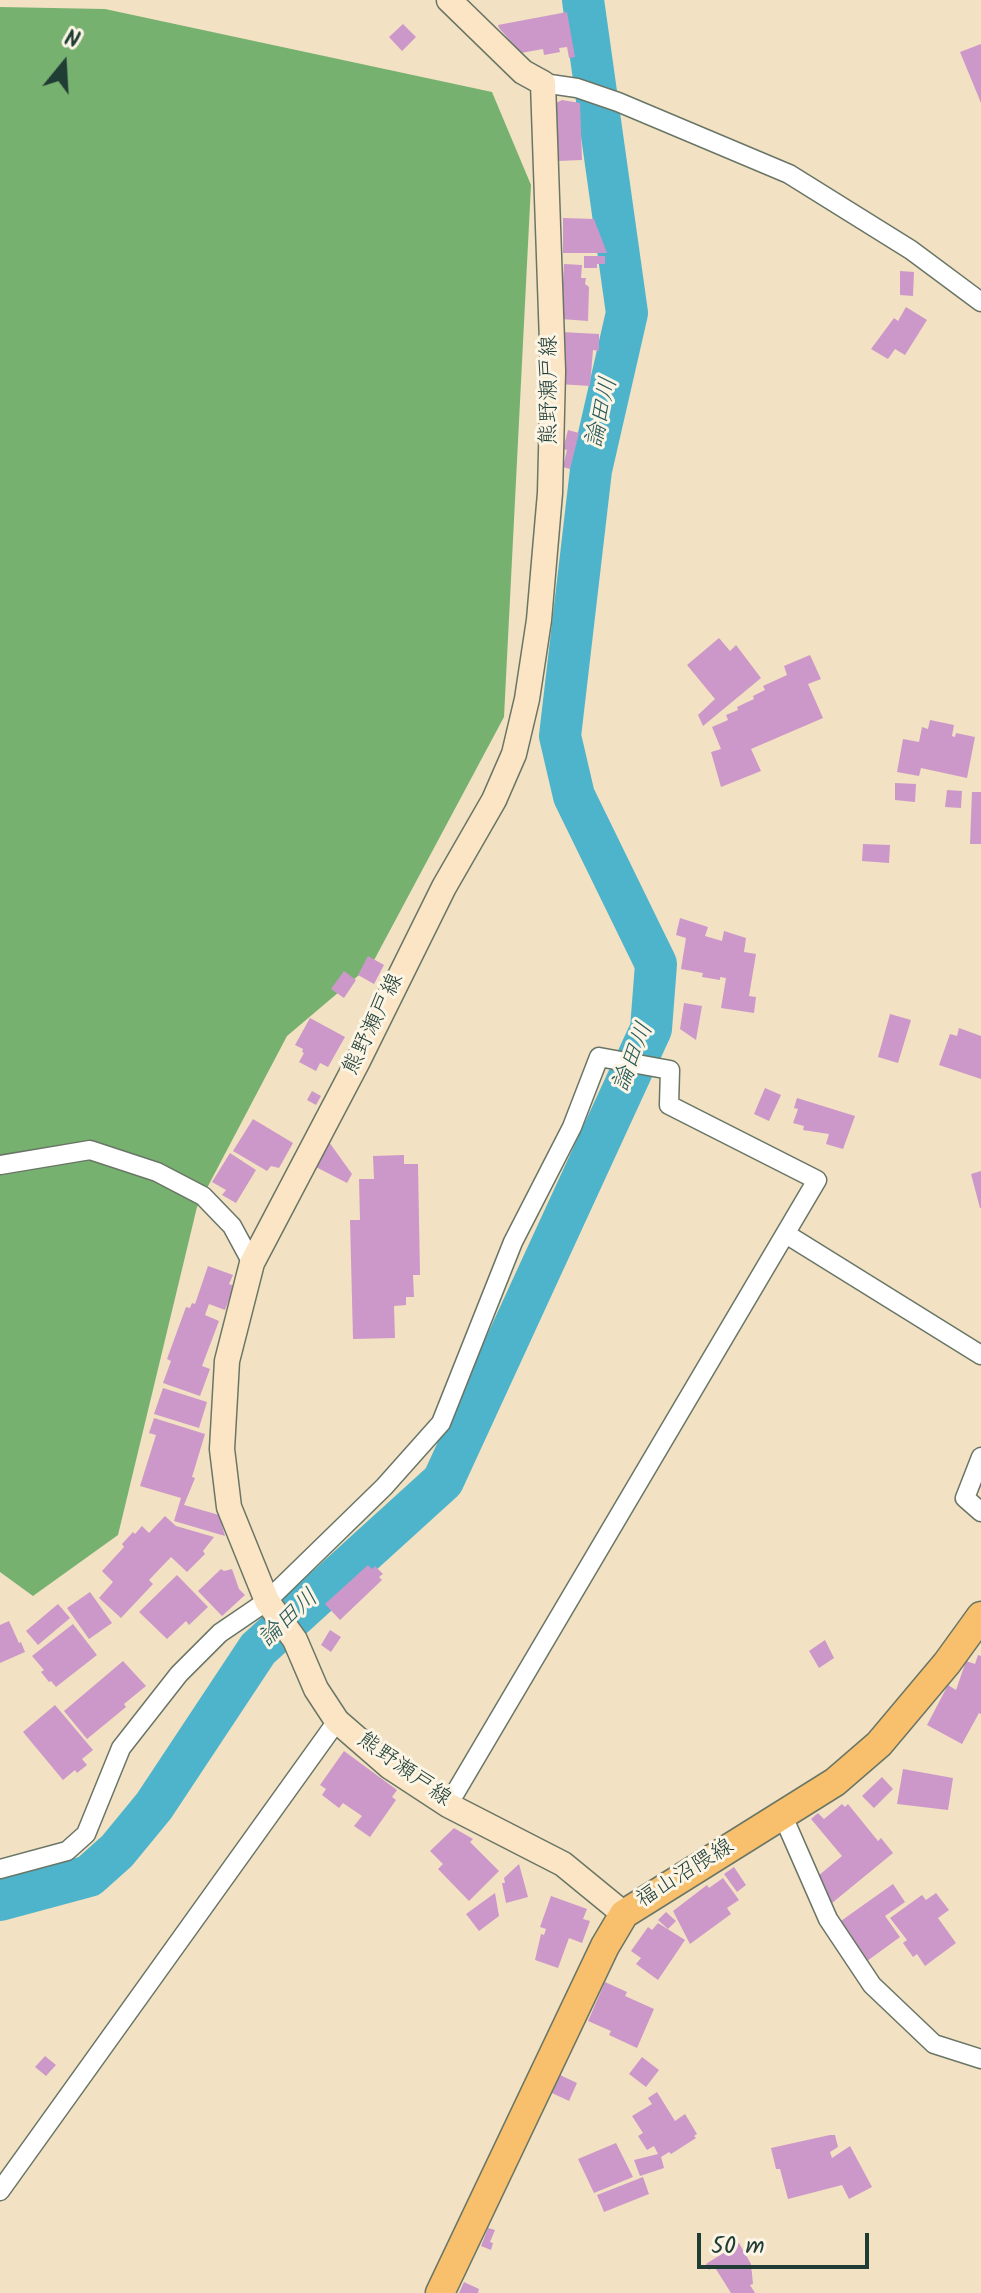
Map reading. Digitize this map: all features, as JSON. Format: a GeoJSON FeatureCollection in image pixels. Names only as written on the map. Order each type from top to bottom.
{"type":"FeatureCollection","features":[{"type":"Feature","properties":{"kind":"main road"},"geometry":{"type":"LineString","coordinates":[[449,0],[523,72],[543,83]]}},
{"type":"Feature","properties":{"kind":"main road","name":"熊野瀬戸線"},"geometry":{"type":"LineString","coordinates":[[543,83],[553,371],[550,493],[539,620],[527,699],[514,754],[494,800],[444,887],[357,1063],[252,1263],[227,1361],[222,1449],[229,1507],[267,1601],[295,1640],[316,1689],[337,1721],[390,1767],[448,1805],[563,1864],[624,1914]]}},
{"type":"Feature","properties":{"kind":"main road","name":"福山沼隈線"},"geometry":{"type":"LineString","coordinates":[[440,2293],[605,1946],[624,1914],[835,1782],[879,1744],[947,1663],[981,1616]]}},
{"type":"Feature","properties":{"kind":"street"},"geometry":{"type":"LineString","coordinates":[[543,83],[577,88],[618,102],[789,174],[911,250],[981,302]]}},
{"type":"Feature","properties":{"kind":"street"},"geometry":{"type":"LineString","coordinates":[[0,1869],[67,1851],[86,1834],[121,1748],[189,1664],[220,1633],[267,1601],[384,1487],[441,1423],[513,1242],[572,1127],[599,1057],[670,1070],[669,1105],[817,1180],[448,1805]]}},
{"type":"Feature","properties":{"kind":"street"},"geometry":{"type":"LineString","coordinates":[[0,1165],[90,1150],[157,1172],[203,1196],[232,1226],[252,1263]]}},
{"type":"Feature","properties":{"kind":"street"},"geometry":{"type":"LineString","coordinates":[[786,1234],[981,1355]]}},
{"type":"Feature","properties":{"kind":"street"},"geometry":{"type":"LineString","coordinates":[[981,1457],[965,1498],[981,1512]]}},
{"type":"Feature","properties":{"kind":"street"},"geometry":{"type":"LineString","coordinates":[[0,2191],[337,1721]]}},
{"type":"Feature","properties":{"kind":"street"},"geometry":{"type":"LineString","coordinates":[[782,1814],[828,1919],[872,1985],[934,2044],[981,2059]]}},
{"type":"Feature","properties":{"kind":"green space"},"geometry":{"type":"Polygon","coordinates":[[[0,7],[105,9],[492,92],[531,185],[504,717],[372,964],[287,1036],[197,1207],[118,1535],[33,1596],[0,1572],[0,7]]]}},
{"type":"Feature","properties":{"kind":"building"},"geometry":{"type":"Polygon","coordinates":[[[567,12],[575,57],[569,58],[567,47],[559,48],[560,52],[544,55],[543,49],[521,53],[498,25],[567,12]]]}},
{"type":"Feature","properties":{"kind":"building"},"geometry":{"type":"Polygon","coordinates":[[[403,24],[416,37],[402,51],[389,37],[403,24]]]}},
{"type":"Feature","properties":{"kind":"building"},"geometry":{"type":"Polygon","coordinates":[[[981,44],[981,103],[960,52],[981,44]]]}},
{"type":"Feature","properties":{"kind":"building"},"geometry":{"type":"Polygon","coordinates":[[[562,100],[580,103],[582,160],[558,161],[556,103],[562,100]]]}},
{"type":"Feature","properties":{"kind":"building"},"geometry":{"type":"Polygon","coordinates":[[[563,218],[594,219],[607,253],[563,253],[563,218]]]}},
{"type":"Feature","properties":{"kind":"building"},"geometry":{"type":"Polygon","coordinates":[[[584,256],[605,256],[605,264],[597,264],[597,268],[584,268],[584,256]]]}},
{"type":"Feature","properties":{"kind":"building"},"geometry":{"type":"Polygon","coordinates":[[[564,264],[582,265],[581,278],[586,278],[585,284],[589,287],[588,321],[561,319],[564,264]]]}},
{"type":"Feature","properties":{"kind":"building"},"geometry":{"type":"Polygon","coordinates":[[[900,271],[914,272],[913,296],[900,295],[900,271]]]}},
{"type":"Feature","properties":{"kind":"building"},"geometry":{"type":"Polygon","coordinates":[[[906,307],[927,320],[905,355],[895,349],[888,359],[871,349],[894,318],[898,321],[906,307]]]}},
{"type":"Feature","properties":{"kind":"building"},"geometry":{"type":"Polygon","coordinates":[[[561,332],[599,334],[599,351],[593,350],[590,386],[558,384],[561,332]]]}},
{"type":"Feature","properties":{"kind":"building"},"geometry":{"type":"Polygon","coordinates":[[[568,430],[579,433],[570,469],[563,467],[567,450],[563,449],[568,430]]]}},
{"type":"Feature","properties":{"kind":"building"},"geometry":{"type":"Polygon","coordinates":[[[719,638],[730,651],[736,645],[761,678],[703,726],[698,715],[715,699],[687,665],[719,638]]]}},
{"type":"Feature","properties":{"kind":"building"},"geometry":{"type":"Polygon","coordinates":[[[810,655],[821,679],[808,684],[823,718],[751,749],[761,771],[721,787],[711,752],[721,749],[712,727],[728,720],[726,715],[754,699],[753,696],[765,690],[763,686],[787,675],[784,666],[810,655]]]}},
{"type":"Feature","properties":{"kind":"building"},"geometry":{"type":"Polygon","coordinates":[[[930,720],[954,725],[952,736],[955,737],[956,733],[975,737],[967,778],[921,768],[919,776],[897,772],[903,739],[919,742],[922,727],[928,729],[930,720]]]}},
{"type":"Feature","properties":{"kind":"building"},"geometry":{"type":"Polygon","coordinates":[[[895,783],[916,784],[915,802],[895,800],[895,783]]]}},
{"type":"Feature","properties":{"kind":"building"},"geometry":{"type":"Polygon","coordinates":[[[947,790],[962,791],[961,808],[945,807],[947,790]]]}},
{"type":"Feature","properties":{"kind":"building"},"geometry":{"type":"Polygon","coordinates":[[[972,792],[981,792],[981,844],[970,844],[972,792]]]}},
{"type":"Feature","properties":{"kind":"building"},"geometry":{"type":"Polygon","coordinates":[[[863,844],[890,845],[889,863],[862,861],[863,844]]]}},
{"type":"Feature","properties":{"kind":"building"},"geometry":{"type":"Polygon","coordinates":[[[680,918],[708,927],[705,936],[722,941],[724,931],[746,938],[744,952],[756,954],[749,996],[756,997],[754,1013],[721,1008],[726,978],[702,977],[703,973],[681,969],[686,938],[676,935],[680,918]]]}},
{"type":"Feature","properties":{"kind":"building"},"geometry":{"type":"Polygon","coordinates":[[[368,956],[384,965],[374,984],[358,975],[368,956]]]}},
{"type":"Feature","properties":{"kind":"building"},"geometry":{"type":"Polygon","coordinates":[[[344,971],[356,980],[344,998],[331,989],[344,971]]]}},
{"type":"Feature","properties":{"kind":"building"},"geometry":{"type":"Polygon","coordinates":[[[684,1003],[702,1006],[696,1040],[680,1029],[684,1003]]]}},
{"type":"Feature","properties":{"kind":"building"},"geometry":{"type":"Polygon","coordinates":[[[890,1014],[911,1020],[898,1063],[878,1057],[890,1014]]]}},
{"type":"Feature","properties":{"kind":"building"},"geometry":{"type":"Polygon","coordinates":[[[310,1018],[345,1037],[328,1067],[320,1063],[316,1071],[299,1062],[304,1053],[295,1045],[310,1018]]]}},
{"type":"Feature","properties":{"kind":"building"},"geometry":{"type":"Polygon","coordinates":[[[959,1028],[981,1036],[981,1079],[939,1065],[950,1034],[957,1036],[959,1028]]]}},
{"type":"Feature","properties":{"kind":"building"},"geometry":{"type":"Polygon","coordinates":[[[765,1088],[781,1095],[769,1121],[754,1114],[765,1088]]]}},
{"type":"Feature","properties":{"kind":"building"},"geometry":{"type":"Polygon","coordinates":[[[312,1091],[321,1096],[316,1105],[307,1100],[312,1091]]]}},
{"type":"Feature","properties":{"kind":"building"},"geometry":{"type":"Polygon","coordinates":[[[797,1098],[855,1116],[843,1149],[826,1144],[829,1134],[803,1130],[804,1126],[793,1123],[798,1109],[794,1108],[797,1098]]]}},
{"type":"Feature","properties":{"kind":"building"},"geometry":{"type":"Polygon","coordinates":[[[253,1119],[293,1143],[279,1168],[271,1166],[267,1171],[233,1151],[253,1119]]]}},
{"type":"Feature","properties":{"kind":"building"},"geometry":{"type":"Polygon","coordinates":[[[329,1142],[352,1174],[347,1183],[316,1167],[329,1142]]]}},
{"type":"Feature","properties":{"kind":"building"},"geometry":{"type":"Polygon","coordinates":[[[230,1153],[256,1170],[236,1203],[222,1195],[226,1190],[212,1182],[230,1153]]]}},
{"type":"Feature","properties":{"kind":"building"},"geometry":{"type":"Polygon","coordinates":[[[404,1155],[404,1164],[418,1164],[420,1275],[413,1275],[414,1297],[406,1297],[406,1305],[394,1306],[395,1338],[353,1339],[350,1220],[360,1220],[359,1179],[374,1179],[373,1156],[404,1155]]]}},
{"type":"Feature","properties":{"kind":"building"},"geometry":{"type":"Polygon","coordinates":[[[981,1171],[981,1208],[980,1208],[971,1174],[981,1171]]]}},
{"type":"Feature","properties":{"kind":"building"},"geometry":{"type":"Polygon","coordinates":[[[208,1266],[233,1275],[229,1284],[234,1286],[225,1310],[209,1304],[205,1315],[219,1321],[202,1366],[210,1369],[200,1396],[163,1383],[171,1361],[167,1359],[186,1307],[195,1304],[208,1266]]]}},
{"type":"Feature","properties":{"kind":"building"},"geometry":{"type":"Polygon","coordinates":[[[163,1388],[207,1402],[199,1428],[154,1414],[163,1388]]]}},
{"type":"Feature","properties":{"kind":"building"},"geometry":{"type":"Polygon","coordinates":[[[154,1418],[205,1434],[192,1477],[195,1478],[184,1505],[219,1515],[225,1536],[174,1521],[181,1498],[140,1486],[156,1435],[149,1433],[154,1418]]]}},
{"type":"Feature","properties":{"kind":"building"},"geometry":{"type":"Polygon","coordinates":[[[165,1516],[176,1526],[214,1537],[203,1551],[205,1554],[187,1572],[171,1557],[149,1580],[153,1584],[121,1618],[99,1598],[113,1582],[102,1571],[133,1532],[135,1534],[142,1526],[149,1533],[165,1516]]]}},
{"type":"Feature","properties":{"kind":"building"},"geometry":{"type":"Polygon","coordinates":[[[368,1565],[372,1569],[375,1566],[383,1574],[379,1577],[382,1580],[340,1620],[325,1604],[368,1565]]]}},
{"type":"Feature","properties":{"kind":"building"},"geometry":{"type":"Polygon","coordinates":[[[221,1569],[232,1569],[239,1589],[245,1595],[222,1616],[198,1591],[221,1569]]]}},
{"type":"Feature","properties":{"kind":"building"},"geometry":{"type":"Polygon","coordinates":[[[177,1575],[208,1607],[189,1625],[186,1621],[167,1639],[139,1612],[177,1575]]]}},
{"type":"Feature","properties":{"kind":"building"},"geometry":{"type":"Polygon","coordinates":[[[90,1592],[112,1623],[89,1639],[67,1608],[90,1592]]]}},
{"type":"Feature","properties":{"kind":"building"},"geometry":{"type":"Polygon","coordinates":[[[58,1604],[70,1618],[38,1645],[26,1631],[58,1604]]]}},
{"type":"Feature","properties":{"kind":"building"},"geometry":{"type":"Polygon","coordinates":[[[9,1621],[25,1652],[0,1663],[0,1625],[9,1621]]]}},
{"type":"Feature","properties":{"kind":"building"},"geometry":{"type":"Polygon","coordinates":[[[73,1624],[97,1655],[56,1687],[41,1672],[44,1670],[32,1656],[73,1624]]]}},
{"type":"Feature","properties":{"kind":"building"},"geometry":{"type":"Polygon","coordinates":[[[330,1630],[341,1637],[331,1652],[321,1645],[330,1630]]]}},
{"type":"Feature","properties":{"kind":"building"},"geometry":{"type":"Polygon","coordinates":[[[825,1640],[834,1658],[819,1668],[809,1651],[825,1640]]]}},
{"type":"Feature","properties":{"kind":"building"},"geometry":{"type":"Polygon","coordinates":[[[978,1655],[981,1656],[981,1714],[962,1744],[927,1725],[948,1685],[956,1690],[966,1661],[975,1664],[978,1655]]]}},
{"type":"Feature","properties":{"kind":"building"},"geometry":{"type":"Polygon","coordinates":[[[123,1661],[146,1686],[87,1739],[64,1711],[123,1661]]]}},
{"type":"Feature","properties":{"kind":"building"},"geometry":{"type":"Polygon","coordinates":[[[55,1705],[93,1750],[82,1759],[87,1765],[63,1780],[23,1732],[55,1705]]]}},
{"type":"Feature","properties":{"kind":"building"},"geometry":{"type":"Polygon","coordinates":[[[344,1751],[397,1790],[392,1797],[396,1800],[370,1837],[354,1826],[362,1816],[343,1803],[339,1808],[322,1795],[326,1789],[320,1785],[344,1751]]]}},
{"type":"Feature","properties":{"kind":"building"},"geometry":{"type":"Polygon","coordinates":[[[903,1769],[953,1778],[948,1810],[897,1804],[903,1769]]]}},
{"type":"Feature","properties":{"kind":"building"},"geometry":{"type":"Polygon","coordinates":[[[882,1777],[893,1789],[874,1808],[862,1796],[882,1777]]]}},
{"type":"Feature","properties":{"kind":"building"},"geometry":{"type":"Polygon","coordinates":[[[842,1804],[845,1807],[848,1804],[878,1841],[881,1838],[893,1853],[826,1908],[812,1890],[822,1881],[818,1876],[842,1856],[811,1819],[818,1813],[824,1819],[842,1804]]]}},
{"type":"Feature","properties":{"kind":"building"},"geometry":{"type":"Polygon","coordinates":[[[454,1828],[473,1839],[470,1842],[499,1871],[469,1901],[438,1869],[443,1864],[430,1851],[454,1828]]]}},
{"type":"Feature","properties":{"kind":"building"},"geometry":{"type":"Polygon","coordinates":[[[519,1864],[528,1897],[506,1903],[502,1883],[519,1864]]]}},
{"type":"Feature","properties":{"kind":"building"},"geometry":{"type":"Polygon","coordinates":[[[734,1867],[746,1885],[737,1892],[724,1874],[734,1867]]]}},
{"type":"Feature","properties":{"kind":"building"},"geometry":{"type":"Polygon","coordinates":[[[723,1878],[739,1900],[727,1908],[731,1914],[690,1944],[673,1911],[707,1885],[709,1888],[723,1878]]]}},
{"type":"Feature","properties":{"kind":"building"},"geometry":{"type":"Polygon","coordinates":[[[893,1884],[905,1902],[885,1916],[900,1937],[863,1964],[838,1923],[893,1884]]]}},
{"type":"Feature","properties":{"kind":"building"},"geometry":{"type":"Polygon","coordinates":[[[495,1893],[499,1916],[479,1931],[466,1914],[495,1893]]]}},
{"type":"Feature","properties":{"kind":"building"},"geometry":{"type":"Polygon","coordinates":[[[936,1893],[949,1910],[938,1918],[956,1943],[925,1966],[917,1954],[913,1957],[903,1943],[907,1940],[890,1918],[922,1895],[926,1900],[936,1893]]]}},
{"type":"Feature","properties":{"kind":"building"},"geometry":{"type":"Polygon","coordinates":[[[551,1896],[587,1909],[583,1919],[590,1921],[582,1943],[569,1938],[558,1968],[535,1960],[541,1934],[544,1935],[546,1929],[540,1927],[551,1896]]]}},
{"type":"Feature","properties":{"kind":"building"},"geometry":{"type":"Polygon","coordinates":[[[666,1912],[676,1921],[668,1929],[658,1920],[666,1912]]]}},
{"type":"Feature","properties":{"kind":"building"},"geometry":{"type":"Polygon","coordinates":[[[658,1923],[685,1940],[658,1980],[636,1964],[641,1958],[631,1951],[648,1927],[652,1930],[658,1923]]]}},
{"type":"Feature","properties":{"kind":"building"},"geometry":{"type":"Polygon","coordinates":[[[605,1982],[627,1992],[625,1996],[654,2009],[637,2048],[588,2021],[605,1982]]]}},
{"type":"Feature","properties":{"kind":"building"},"geometry":{"type":"Polygon","coordinates":[[[45,2056],[56,2065],[46,2076],[35,2067],[45,2056]]]}},
{"type":"Feature","properties":{"kind":"building"},"geometry":{"type":"Polygon","coordinates":[[[642,2057],[659,2070],[646,2087],[629,2074],[642,2057]]]}},
{"type":"Feature","properties":{"kind":"building"},"geometry":{"type":"Polygon","coordinates":[[[560,2075],[577,2083],[569,2101],[552,2093],[560,2075]]]}},
{"type":"Feature","properties":{"kind":"building"},"geometry":{"type":"Polygon","coordinates":[[[657,2092],[675,2121],[685,2114],[697,2134],[694,2136],[696,2138],[671,2154],[669,2152],[661,2157],[664,2168],[640,2176],[634,2160],[658,2154],[654,2146],[647,2150],[638,2136],[643,2133],[632,2116],[652,2104],[648,2098],[657,2092]]]}},
{"type":"Feature","properties":{"kind":"building"},"geometry":{"type":"Polygon","coordinates":[[[835,2135],[838,2147],[830,2152],[832,2158],[850,2146],[872,2187],[849,2199],[842,2185],[788,2199],[771,2148],[835,2135]]]}},
{"type":"Feature","properties":{"kind":"building"},"geometry":{"type":"Polygon","coordinates":[[[616,2143],[633,2177],[594,2193],[578,2159],[616,2143]]]}},
{"type":"Feature","properties":{"kind":"building"},"geometry":{"type":"Polygon","coordinates":[[[643,2177],[649,2194],[604,2212],[597,2195],[643,2177]]]}},
{"type":"Feature","properties":{"kind":"building"},"geometry":{"type":"Polygon","coordinates":[[[488,2228],[495,2230],[490,2242],[493,2243],[491,2250],[481,2246],[488,2228]]]}},
{"type":"Feature","properties":{"kind":"building"},"geometry":{"type":"Polygon","coordinates":[[[739,2243],[751,2264],[753,2284],[750,2285],[755,2293],[731,2293],[714,2266],[709,2270],[706,2264],[739,2243]]]}},
{"type":"Feature","properties":{"kind":"building"},"geometry":{"type":"Polygon","coordinates":[[[464,2282],[479,2289],[478,2293],[459,2293],[464,2282]]]}},
{"type":"Feature","properties":{"kind":"waterway","name":"論田川"},"geometry":{"type":"LineString","coordinates":[[0,1900],[89,1876],[117,1851],[154,1806],[258,1649],[443,1481],[651,1029],[656,964],[574,796],[560,736],[591,470],[627,313],[583,0]]}}]}
